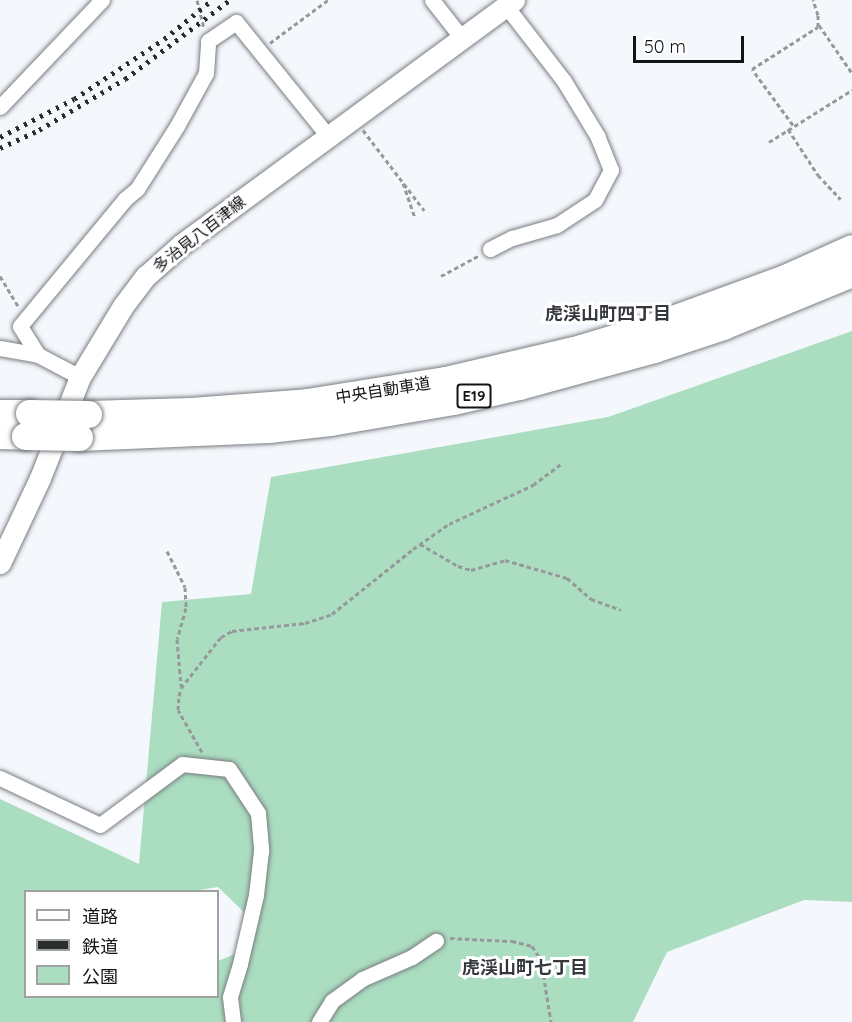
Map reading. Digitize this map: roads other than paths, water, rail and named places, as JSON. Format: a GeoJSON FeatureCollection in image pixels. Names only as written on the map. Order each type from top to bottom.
{"type":"FeatureCollection","features":[{"type":"Feature","properties":{"kind":"highway","name":"中央自動車道"},"geometry":{"type":"LineString","coordinates":[[84,425],[191,411],[308,402],[446,380],[580,348],[651,327],[785,278],[852,248]]}},
{"type":"Feature","properties":{"kind":"highway","name":"中央自動車道"},"geometry":{"type":"LineString","coordinates":[[0,413],[18,428],[84,425],[268,429],[390,413],[519,386],[654,349],[733,322],[852,273]]}},
{"type":"Feature","properties":{"kind":"highway"},"geometry":{"type":"LineString","coordinates":[[654,349],[696,341],[852,288]]}},
{"type":"Feature","properties":{"kind":"main road","name":"多治見八百津線"},"geometry":{"type":"LineString","coordinates":[[0,563],[7,533],[40,478],[80,377],[123,306],[146,276],[182,244],[460,37],[510,3]]}},
{"type":"Feature","properties":{"kind":"street"},"geometry":{"type":"LineString","coordinates":[[0,107],[102,0]]}},
{"type":"Feature","properties":{"kind":"street"},"geometry":{"type":"LineString","coordinates":[[432,0],[460,37]]}},
{"type":"Feature","properties":{"kind":"street"},"geometry":{"type":"LineString","coordinates":[[490,249],[512,238],[558,225],[595,200],[611,170],[598,137],[564,81],[510,3]]}},
{"type":"Feature","properties":{"kind":"street"},"geometry":{"type":"LineString","coordinates":[[38,355],[20,326],[125,199],[137,189],[177,126],[206,73],[208,41],[236,22],[328,136]]}},
{"type":"Feature","properties":{"kind":"street"},"geometry":{"type":"LineString","coordinates":[[0,348],[38,355],[80,377]]}},
{"type":"Feature","properties":{"kind":"street"},"geometry":{"type":"LineString","coordinates":[[0,778],[100,825],[182,764],[229,769],[258,813],[261,851],[256,895],[230,997],[233,1022]]}},
{"type":"Feature","properties":{"kind":"street"},"geometry":{"type":"LineString","coordinates":[[319,1022],[332,1001],[363,979],[412,957],[436,940]]}},
{"type":"Feature","properties":{"kind":"railway"},"geometry":{"type":"LineString","coordinates":[[0,137],[74,99],[164,39],[212,0]]}},
{"type":"Feature","properties":{"kind":"railway"},"geometry":{"type":"LineString","coordinates":[[0,148],[39,130],[125,79],[230,0]]}},
{"type":"Feature","properties":{"kind":"district","name":"虎渓山町四丁目"},"geometry":{"type":"Point","coordinates":[608,314]}},
{"type":"Feature","properties":{"kind":"district","name":"虎渓山町七丁目"},"geometry":{"type":"Point","coordinates":[525,968]}}]}
